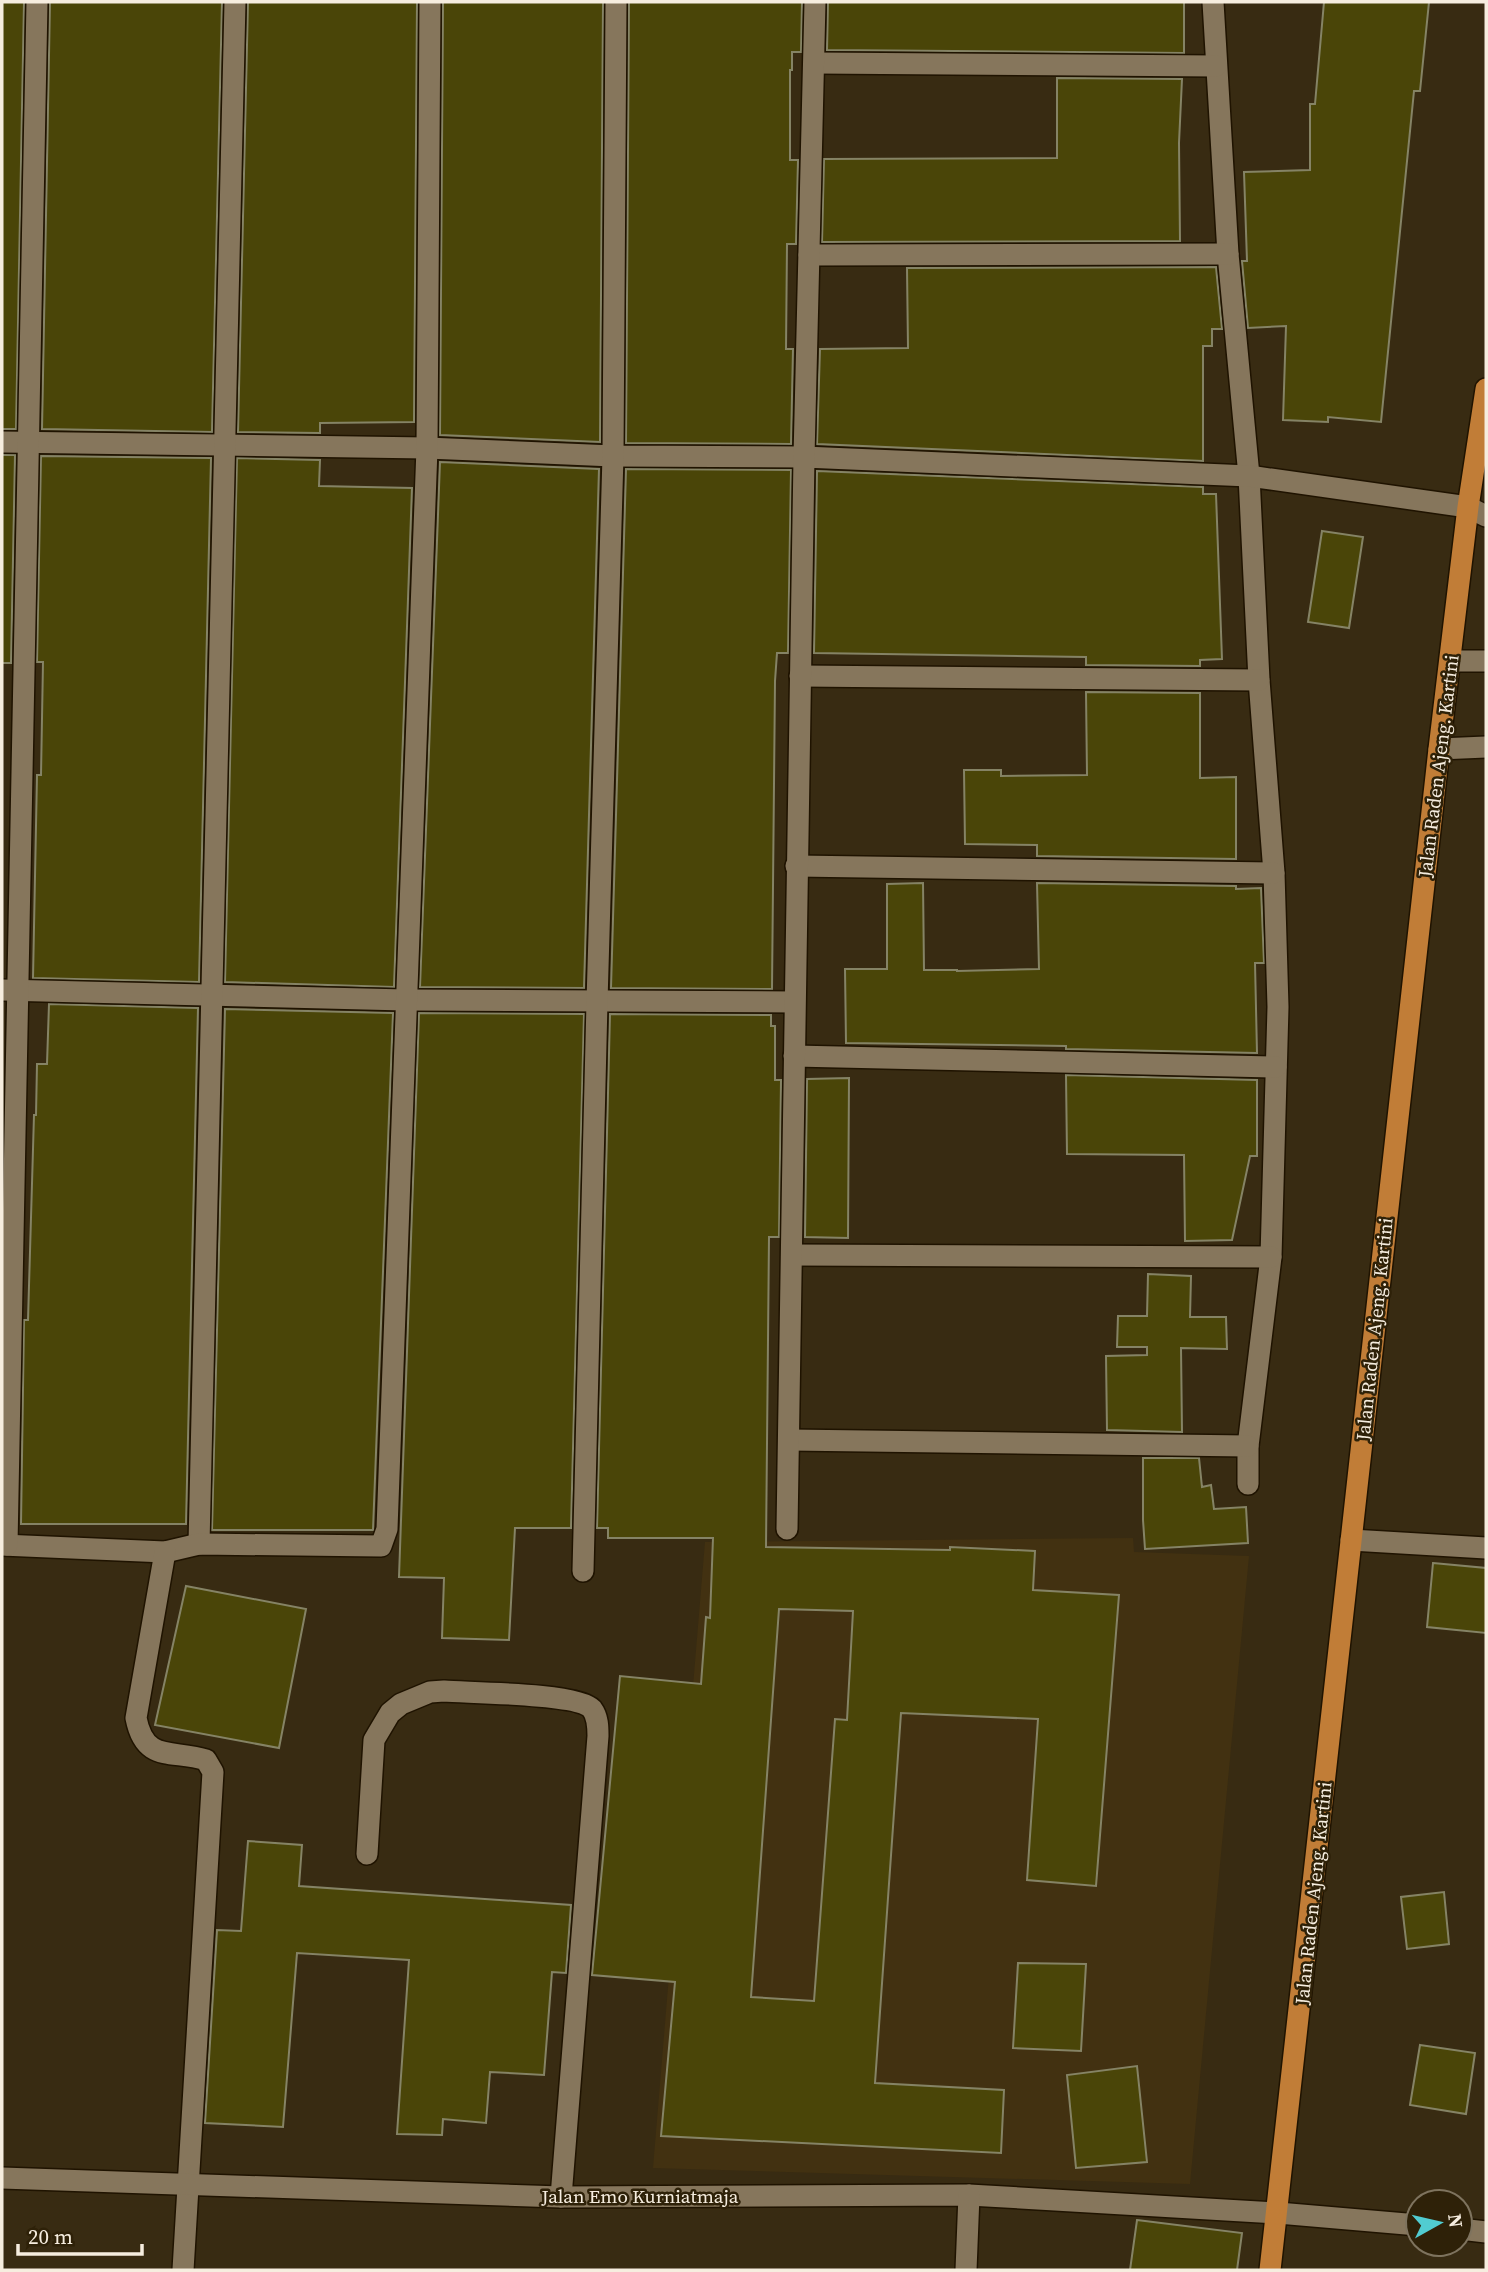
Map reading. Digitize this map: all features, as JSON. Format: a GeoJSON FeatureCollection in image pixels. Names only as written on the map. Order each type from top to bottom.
{"type":"FeatureCollection","features":[{"type":"Feature","properties":{"kind":"main road","name":"Jalan Raden Ajeng. Kartini"},"geometry":{"type":"LineString","coordinates":[[1270,2270],[1439,750],[1451,661],[1477,512],[1486,389]]}},
{"type":"Feature","properties":{"kind":"street"},"geometry":{"type":"LineString","coordinates":[[37,2],[27,442],[9,990],[4,1545],[165,1552],[199,1544],[381,1546],[387,1530],[427,448],[430,2]]}},
{"type":"Feature","properties":{"kind":"street"},"geometry":{"type":"LineString","coordinates":[[199,1544],[235,2]]}},
{"type":"Feature","properties":{"kind":"street"},"geometry":{"type":"LineString","coordinates":[[583,1571],[613,456],[616,2]]}},
{"type":"Feature","properties":{"kind":"street"},"geometry":{"type":"LineString","coordinates":[[787,1528],[796,866],[816,2]]}},
{"type":"Feature","properties":{"kind":"street"},"geometry":{"type":"LineString","coordinates":[[1213,2],[1228,254],[1249,477],[1259,680],[1274,873],[1278,1007],[1271,1257],[1248,1446],[1248,1484]]}},
{"type":"Feature","properties":{"kind":"street"},"geometry":{"type":"LineString","coordinates":[[815,62],[1216,66]]}},
{"type":"Feature","properties":{"kind":"street"},"geometry":{"type":"LineString","coordinates":[[809,255],[1228,254]]}},
{"type":"Feature","properties":{"kind":"street"},"geometry":{"type":"LineString","coordinates":[[2,442],[427,448],[613,456],[804,457],[1249,477],[1477,512]]}},
{"type":"Feature","properties":{"kind":"street"},"geometry":{"type":"LineString","coordinates":[[1451,661],[1486,660]]}},
{"type":"Feature","properties":{"kind":"street"},"geometry":{"type":"LineString","coordinates":[[800,677],[1259,680]]}},
{"type":"Feature","properties":{"kind":"street"},"geometry":{"type":"LineString","coordinates":[[1439,750],[1486,747]]}},
{"type":"Feature","properties":{"kind":"street"},"geometry":{"type":"LineString","coordinates":[[796,866],[1274,873]]}},
{"type":"Feature","properties":{"kind":"street"},"geometry":{"type":"LineString","coordinates":[[9,990],[405,1000],[794,1002]]}},
{"type":"Feature","properties":{"kind":"street"},"geometry":{"type":"LineString","coordinates":[[794,1056],[1276,1067]]}},
{"type":"Feature","properties":{"kind":"street"},"geometry":{"type":"LineString","coordinates":[[792,1255],[1271,1257]]}},
{"type":"Feature","properties":{"kind":"street"},"geometry":{"type":"LineString","coordinates":[[789,1440],[1248,1446]]}},
{"type":"Feature","properties":{"kind":"street"},"geometry":{"type":"LineString","coordinates":[[1351,1540],[1486,1548]]}},
{"type":"Feature","properties":{"kind":"street"},"geometry":{"type":"LineString","coordinates":[[165,1552],[136,1718],[143,1738],[160,1753],[206,1760],[213,1772],[183,2270]]}},
{"type":"Feature","properties":{"kind":"street"},"geometry":{"type":"LineString","coordinates":[[367,1854],[374,1740],[390,1713],[401,1704],[430,1692],[444,1691],[555,1698],[582,1703],[591,1709],[597,1723],[598,1736],[561,2197]]}},
{"type":"Feature","properties":{"kind":"street","name":"Jalan Emo Kurniatmaja"},"geometry":{"type":"LineString","coordinates":[[2,2178],[561,2197],[969,2195],[1278,2213],[1404,2224]]}},
{"type":"Feature","properties":{"kind":"street"},"geometry":{"type":"LineString","coordinates":[[966,2270],[969,2195]]}},
{"type":"Feature","properties":{"kind":"shaded area"},"geometry":{"type":"Polygon","coordinates":[[[1133,1538],[1134,1552],[1249,1556],[1190,2184],[653,2168],[705,1542],[1133,1538]]]}},
{"type":"Feature","properties":{"kind":"building"},"geometry":{"type":"Polygon","coordinates":[[[2,2],[24,2],[16,429],[2,429],[2,2]]]}},
{"type":"Feature","properties":{"kind":"building"},"geometry":{"type":"Polygon","coordinates":[[[50,2],[222,2],[212,432],[42,429],[50,2]]]}},
{"type":"Feature","properties":{"kind":"building"},"geometry":{"type":"Polygon","coordinates":[[[248,2],[417,2],[414,422],[320,423],[320,433],[238,432],[248,2]]]}},
{"type":"Feature","properties":{"kind":"building"},"geometry":{"type":"Polygon","coordinates":[[[443,2],[603,2],[600,442],[440,435],[443,2]]]}},
{"type":"Feature","properties":{"kind":"building"},"geometry":{"type":"Polygon","coordinates":[[[629,2],[802,2],[801,52],[792,52],[790,70],[790,160],[798,160],[796,244],[787,244],[786,349],[793,349],[791,444],[626,443],[629,2]]]}},
{"type":"Feature","properties":{"kind":"building"},"geometry":{"type":"Polygon","coordinates":[[[828,2],[1184,2],[1184,53],[827,50],[828,2]]]}},
{"type":"Feature","properties":{"kind":"building"},"geometry":{"type":"Polygon","coordinates":[[[1324,2],[1429,2],[1420,91],[1414,91],[1381,422],[1328,417],[1328,422],[1283,420],[1286,326],[1248,328],[1242,261],[1247,261],[1244,172],[1310,170],[1310,104],[1315,104],[1324,2]]]}},
{"type":"Feature","properties":{"kind":"building"},"geometry":{"type":"Polygon","coordinates":[[[1057,78],[1182,79],[1179,143],[1180,241],[822,242],[824,159],[1057,158],[1057,78]]]}},
{"type":"Feature","properties":{"kind":"building"},"geometry":{"type":"Polygon","coordinates":[[[1216,267],[1222,329],[1212,329],[1212,346],[1203,346],[1203,461],[817,444],[820,349],[908,348],[907,268],[1216,267]]]}},
{"type":"Feature","properties":{"kind":"building"},"geometry":{"type":"Polygon","coordinates":[[[2,455],[15,455],[11,663],[2,663],[2,455]]]}},
{"type":"Feature","properties":{"kind":"building"},"geometry":{"type":"Polygon","coordinates":[[[41,456],[211,458],[199,982],[33,978],[37,775],[41,775],[43,662],[37,662],[41,456]]]}},
{"type":"Feature","properties":{"kind":"building"},"geometry":{"type":"Polygon","coordinates":[[[237,458],[320,460],[319,486],[412,488],[394,987],[225,982],[237,458]]]}},
{"type":"Feature","properties":{"kind":"building"},"geometry":{"type":"Polygon","coordinates":[[[440,462],[599,469],[584,988],[420,987],[440,462]]]}},
{"type":"Feature","properties":{"kind":"building"},"geometry":{"type":"Polygon","coordinates":[[[626,469],[791,470],[788,653],[777,653],[775,681],[772,989],[611,988],[626,469]]]}},
{"type":"Feature","properties":{"kind":"building"},"geometry":{"type":"Polygon","coordinates":[[[817,471],[1203,487],[1203,494],[1216,494],[1222,659],[1200,660],[1200,666],[1086,665],[1086,657],[814,653],[817,471]]]}},
{"type":"Feature","properties":{"kind":"building"},"geometry":{"type":"Polygon","coordinates":[[[1322,531],[1363,537],[1349,628],[1308,622],[1322,531]]]}},
{"type":"Feature","properties":{"kind":"building"},"geometry":{"type":"Polygon","coordinates":[[[1086,692],[1200,693],[1200,778],[1236,777],[1236,859],[1037,856],[1037,845],[965,844],[964,770],[1001,770],[1001,776],[1087,775],[1086,692]]]}},
{"type":"Feature","properties":{"kind":"building"},"geometry":{"type":"Polygon","coordinates":[[[923,883],[924,970],[957,971],[1039,969],[1037,883],[1261,888],[1264,963],[1255,963],[1257,1053],[1066,1049],[1066,1046],[846,1043],[845,969],[887,969],[887,884],[923,883]]]}},
{"type":"Feature","properties":{"kind":"building"},"geometry":{"type":"Polygon","coordinates":[[[49,1004],[198,1008],[186,1524],[21,1524],[24,1320],[28,1320],[34,1115],[37,1064],[47,1064],[49,1004]]]}},
{"type":"Feature","properties":{"kind":"building"},"geometry":{"type":"Polygon","coordinates":[[[225,1009],[393,1013],[373,1530],[212,1530],[225,1009]]]}},
{"type":"Feature","properties":{"kind":"building"},"geometry":{"type":"Polygon","coordinates":[[[419,1013],[584,1014],[571,1528],[515,1528],[509,1640],[442,1638],[444,1578],[399,1577],[419,1013]]]}},
{"type":"Feature","properties":{"kind":"building"},"geometry":{"type":"Polygon","coordinates":[[[610,1014],[771,1015],[771,1026],[775,1026],[775,1080],[781,1080],[779,1237],[769,1237],[766,1547],[950,1550],[950,1547],[1035,1551],[1033,1590],[1119,1595],[1096,1886],[1027,1880],[1038,1719],[901,1713],[875,2083],[1004,2090],[1001,2153],[661,2136],[675,1982],[592,1975],[620,1676],[701,1684],[706,1617],[710,1618],[713,1538],[608,1538],[608,1528],[597,1528],[610,1014]],[[779,1609],[751,1997],[814,2001],[835,1719],[847,1720],[853,1611],[779,1609]]]}},
{"type":"Feature","properties":{"kind":"building"},"geometry":{"type":"Polygon","coordinates":[[[1066,1075],[1257,1080],[1257,1156],[1250,1156],[1232,1240],[1185,1241],[1184,1155],[1067,1154],[1066,1075]]]}},
{"type":"Feature","properties":{"kind":"building"},"geometry":{"type":"Polygon","coordinates":[[[849,1078],[848,1238],[805,1237],[807,1079],[849,1078]]]}},
{"type":"Feature","properties":{"kind":"building"},"geometry":{"type":"Polygon","coordinates":[[[1148,1274],[1191,1276],[1190,1317],[1226,1317],[1227,1349],[1181,1348],[1182,1432],[1107,1430],[1106,1356],[1147,1355],[1147,1347],[1117,1347],[1118,1316],[1147,1316],[1148,1274]]]}},
{"type":"Feature","properties":{"kind":"building"},"geometry":{"type":"Polygon","coordinates":[[[1143,1458],[1199,1458],[1202,1487],[1211,1485],[1214,1509],[1246,1507],[1248,1543],[1145,1549],[1143,1458]]]}},
{"type":"Feature","properties":{"kind":"building"},"geometry":{"type":"Polygon","coordinates":[[[1433,1563],[1486,1568],[1486,1633],[1427,1627],[1433,1563]]]}},
{"type":"Feature","properties":{"kind":"building"},"geometry":{"type":"Polygon","coordinates":[[[186,1586],[306,1609],[279,1748],[155,1725],[186,1586]]]}},
{"type":"Feature","properties":{"kind":"building"},"geometry":{"type":"Polygon","coordinates":[[[248,1841],[302,1845],[299,1886],[571,1905],[566,1973],[552,1972],[544,2075],[490,2072],[486,2123],[443,2119],[442,2135],[397,2134],[409,1960],[297,1953],[283,2127],[205,2123],[217,1930],[241,1931],[248,1841]]]}},
{"type":"Feature","properties":{"kind":"building"},"geometry":{"type":"Polygon","coordinates":[[[1444,1892],[1449,1944],[1407,1949],[1401,1897],[1444,1892]]]}},
{"type":"Feature","properties":{"kind":"building"},"geometry":{"type":"Polygon","coordinates":[[[1018,1963],[1086,1964],[1081,2051],[1013,2048],[1018,1963]]]}},
{"type":"Feature","properties":{"kind":"building"},"geometry":{"type":"Polygon","coordinates":[[[1420,2045],[1475,2053],[1466,2114],[1410,2105],[1420,2045]]]}},
{"type":"Feature","properties":{"kind":"building"},"geometry":{"type":"Polygon","coordinates":[[[1137,2066],[1147,2162],[1076,2168],[1067,2075],[1137,2066]]]}},
{"type":"Feature","properties":{"kind":"building"},"geometry":{"type":"Polygon","coordinates":[[[1137,2220],[1242,2233],[1237,2270],[1130,2270],[1137,2220]]]}}]}
